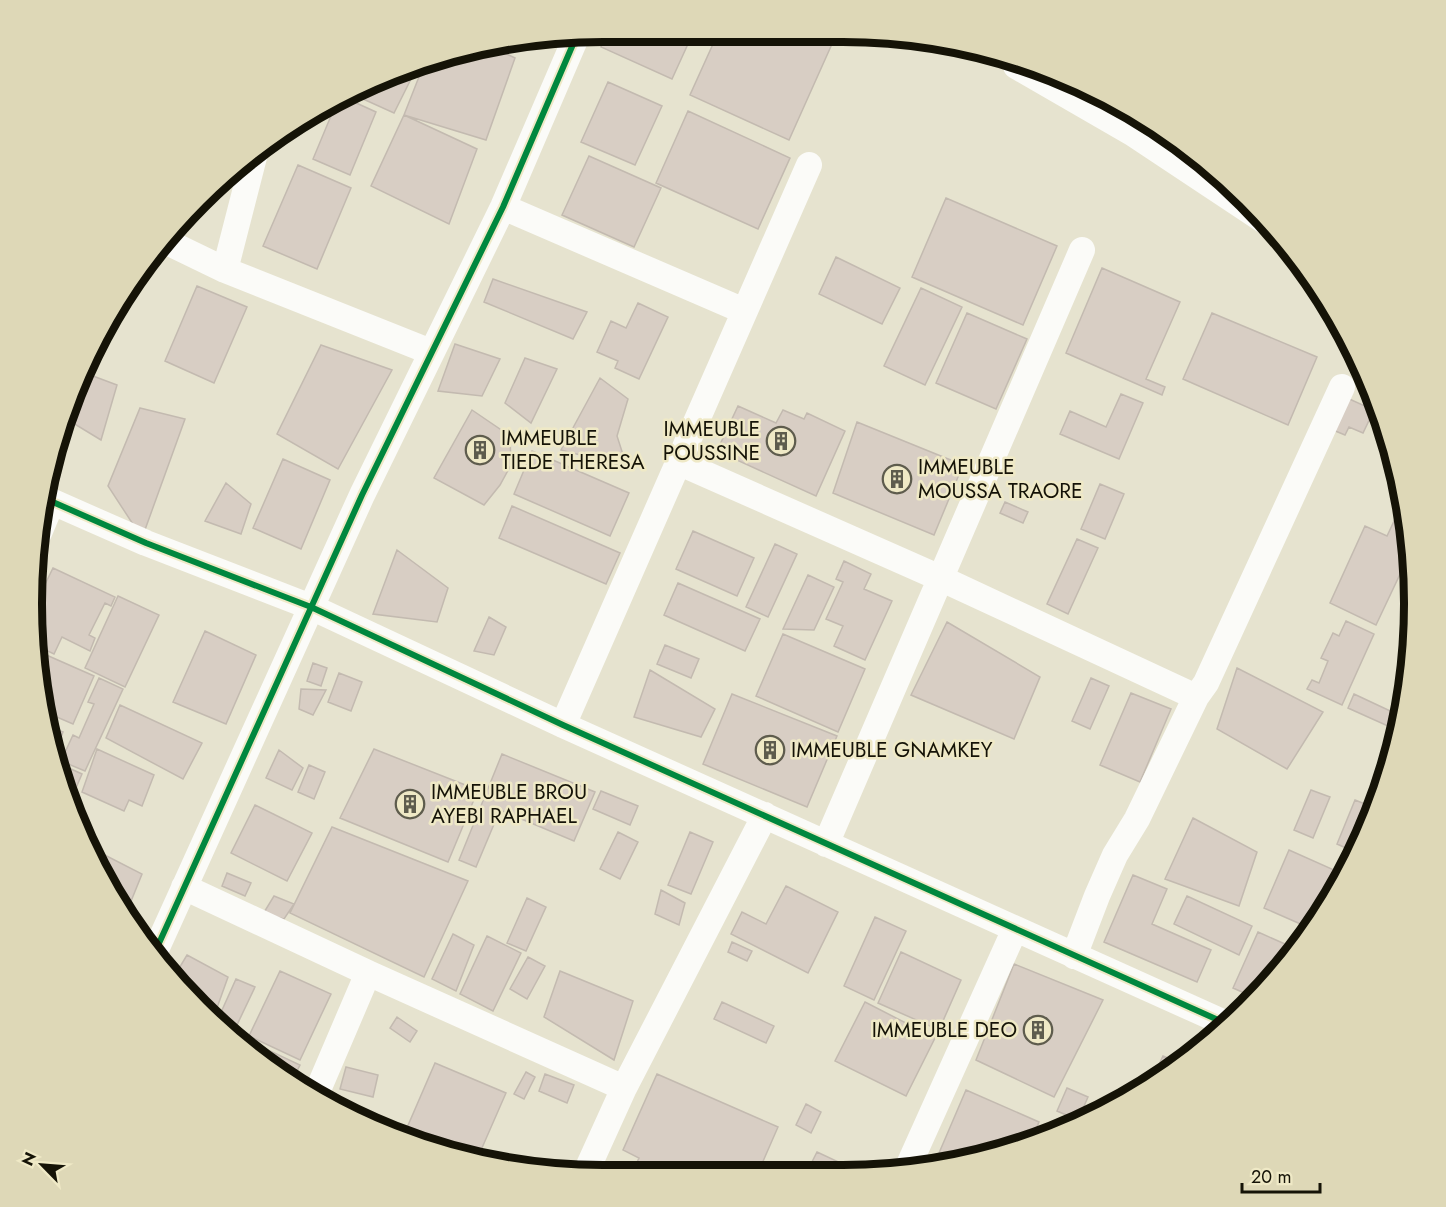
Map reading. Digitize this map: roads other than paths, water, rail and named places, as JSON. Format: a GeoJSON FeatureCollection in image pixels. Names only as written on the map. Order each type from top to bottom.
{"type":"FeatureCollection","features":[{"type":"Feature","properties":{"kind":"street"},"geometry":{"type":"LineString","coordinates":[[158,945],[311,607],[431,352],[503,207],[574,43]]}},
{"type":"Feature","properties":{"kind":"street"},"geometry":{"type":"LineString","coordinates":[[1033,76],[1132,133],[1235,202]]}},
{"type":"Feature","properties":{"kind":"street"},"geometry":{"type":"LineString","coordinates":[[563,725],[809,165]]}},
{"type":"Feature","properties":{"kind":"street"},"geometry":{"type":"LineString","coordinates":[[225,270],[252,166]]}},
{"type":"Feature","properties":{"kind":"street"},"geometry":{"type":"LineString","coordinates":[[503,207],[744,311]]}},
{"type":"Feature","properties":{"kind":"street"},"geometry":{"type":"LineString","coordinates":[[172,244],[225,270],[431,352]]}},
{"type":"Feature","properties":{"kind":"street"},"geometry":{"type":"LineString","coordinates":[[826,844],[1082,250]]}},
{"type":"Feature","properties":{"kind":"street"},"geometry":{"type":"LineString","coordinates":[[1074,956],[1115,855],[1137,819],[1196,697],[1206,683],[1342,387]]}},
{"type":"Feature","properties":{"kind":"street"},"geometry":{"type":"LineString","coordinates":[[678,462],[940,578],[1196,697]]}},
{"type":"Feature","properties":{"kind":"street"},"geometry":{"type":"LineString","coordinates":[[52,501],[146,543],[311,607],[563,725],[1219,1020]]}},
{"type":"Feature","properties":{"kind":"street"},"geometry":{"type":"LineString","coordinates":[[589,1165],[624,1088],[765,815]]}},
{"type":"Feature","properties":{"kind":"street"},"geometry":{"type":"LineString","coordinates":[[184,887],[624,1088]]}},
{"type":"Feature","properties":{"kind":"street"},"geometry":{"type":"LineString","coordinates":[[911,1161],[1015,929]]}},
{"type":"Feature","properties":{"kind":"street"},"geometry":{"type":"LineString","coordinates":[[319,1087],[368,973]]}},
{"type":"Feature","properties":{"kind":"place","name":"IMMEUBLE POUSSINE"},"geometry":{"type":"Point","coordinates":[781,441]}},
{"type":"Feature","properties":{"kind":"place","name":"IMMEUBLE TIEDE THERESA"},"geometry":{"type":"Point","coordinates":[480,450]}},
{"type":"Feature","properties":{"kind":"place","name":"IMMEUBLE MOUSSA TRAORE"},"geometry":{"type":"Point","coordinates":[897,479]}},
{"type":"Feature","properties":{"kind":"place","name":"IMMEUBLE GNAMKEY"},"geometry":{"type":"Point","coordinates":[770,750]}},
{"type":"Feature","properties":{"kind":"place","name":"IMMEUBLE BROU AYEBI RAPHAEL"},"geometry":{"type":"Point","coordinates":[410,804]}},
{"type":"Feature","properties":{"kind":"place","name":"IMMEUBLE DEO"},"geometry":{"type":"Point","coordinates":[1038,1030]}}]}
